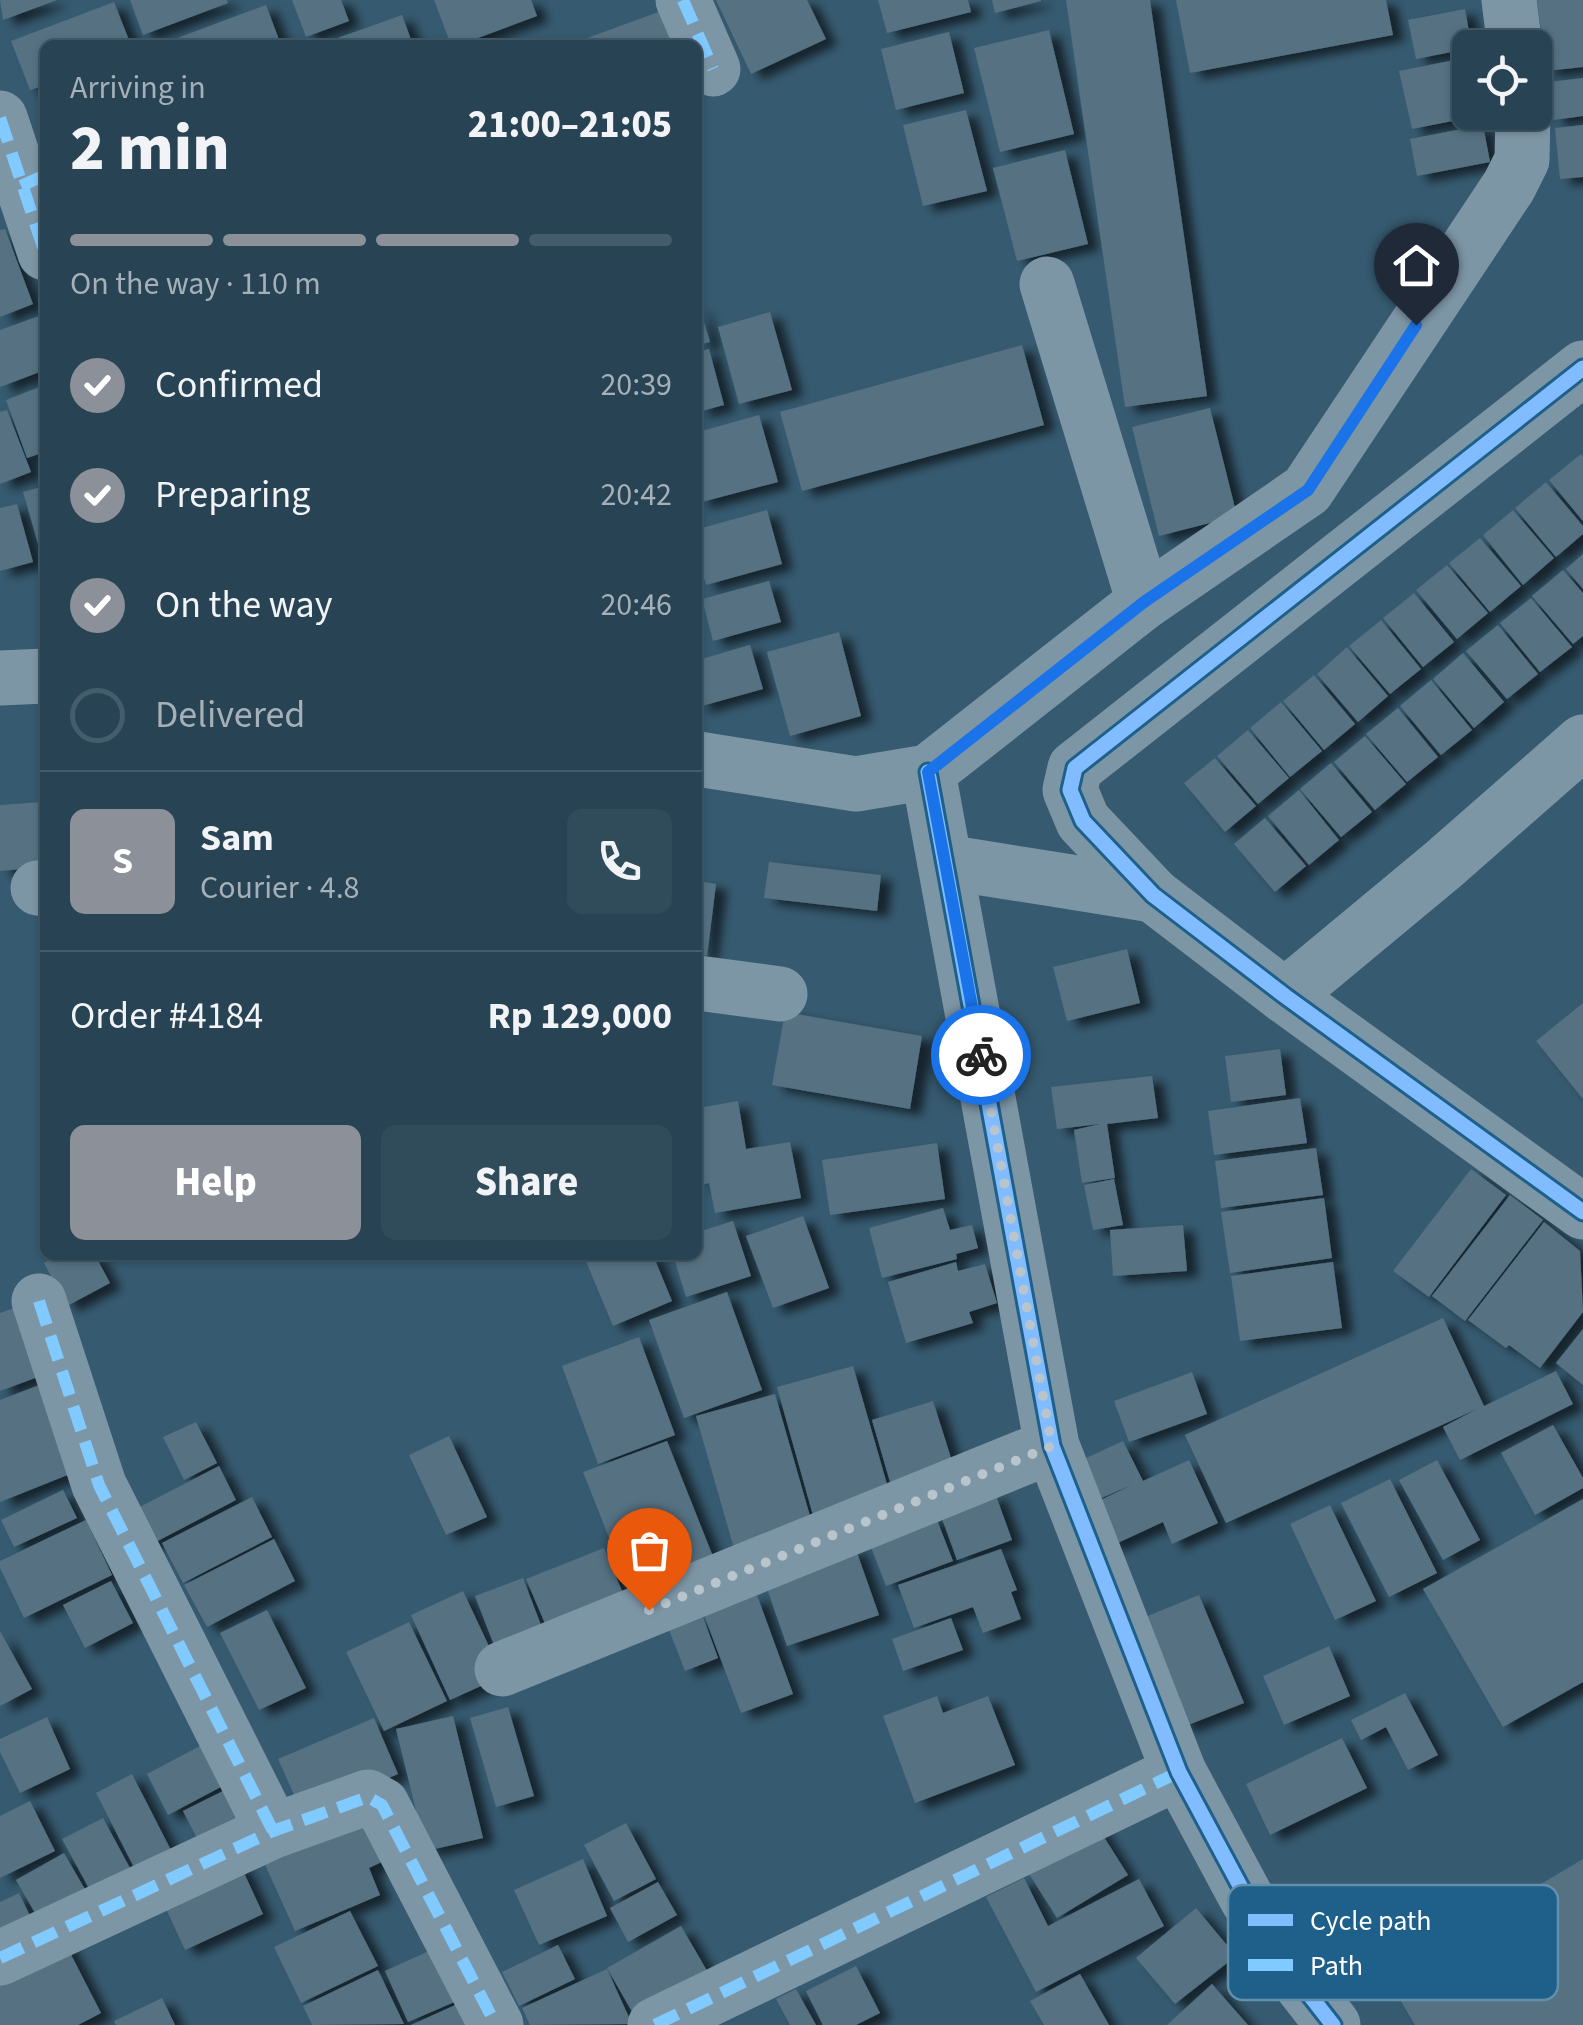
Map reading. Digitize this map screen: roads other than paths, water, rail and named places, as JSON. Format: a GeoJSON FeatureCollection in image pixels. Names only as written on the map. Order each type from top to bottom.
{"type":"FeatureCollection","features":[{"type":"Feature","properties":{"kind":"street"},"geometry":{"type":"LineString","coordinates":[[683,0],[700,40]]}},
{"type":"Feature","properties":{"kind":"street"},"geometry":{"type":"LineString","coordinates":[[1509,0],[1513,30]]}},
{"type":"Feature","properties":{"kind":"street"},"geometry":{"type":"LineString","coordinates":[[702,44],[713,69]]}},
{"type":"Feature","properties":{"kind":"street"},"geometry":{"type":"LineString","coordinates":[[0,118],[33,181],[40,223]]}},
{"type":"Feature","properties":{"kind":"street"},"geometry":{"type":"LineString","coordinates":[[702,760],[856,784],[928,772],[1144,602],[1308,490],[1508,186],[1522,160],[1522,130]]}},
{"type":"Feature","properties":{"kind":"street"},"geometry":{"type":"LineString","coordinates":[[1047,284],[1144,602]]}},
{"type":"Feature","properties":{"kind":"street"},"geometry":{"type":"LineString","coordinates":[[1583,368],[1075,768],[1070,790],[1084,822],[1153,895],[1284,996],[1583,1212]]}},
{"type":"Feature","properties":{"kind":"street"},"geometry":{"type":"LineString","coordinates":[[0,678],[40,676]]}},
{"type":"Feature","properties":{"kind":"street"},"geometry":{"type":"LineString","coordinates":[[1284,996],[1583,742]]}},
{"type":"Feature","properties":{"kind":"street"},"geometry":{"type":"LineString","coordinates":[[928,772],[1052,1446],[1178,1772],[1239,1885]]}},
{"type":"Feature","properties":{"kind":"street"},"geometry":{"type":"LineString","coordinates":[[945,862],[1153,895]]}},
{"type":"Feature","properties":{"kind":"street"},"geometry":{"type":"LineString","coordinates":[[702,984],[780,994]]}},
{"type":"Feature","properties":{"kind":"street"},"geometry":{"type":"LineString","coordinates":[[39,1301],[99,1486],[273,1831]]}},
{"type":"Feature","properties":{"kind":"street"},"geometry":{"type":"LineString","coordinates":[[502,1669],[1052,1446]]}},
{"type":"Feature","properties":{"kind":"street"},"geometry":{"type":"LineString","coordinates":[[656,2025],[1178,1772]]}},
{"type":"Feature","properties":{"kind":"street"},"geometry":{"type":"LineString","coordinates":[[0,1958],[273,1831],[368,1796],[379,1801],[496,2025]]}},
{"type":"Feature","properties":{"kind":"street"},"geometry":{"type":"LineString","coordinates":[[1314,2000],[1334,2025]]}}]}
